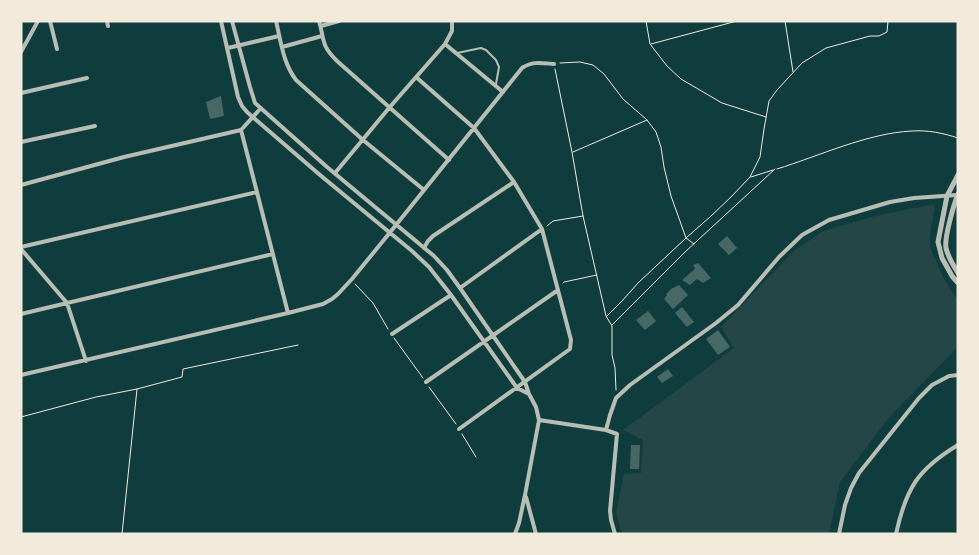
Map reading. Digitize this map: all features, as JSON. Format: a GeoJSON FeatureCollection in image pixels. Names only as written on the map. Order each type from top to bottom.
{"type":"FeatureCollection","features":[{"type":"Feature","properties":{"kind":"street"},"geometry":{"type":"LineString","coordinates":[[21,52],[23,45],[38,21]]}},
{"type":"Feature","properties":{"kind":"street"},"geometry":{"type":"LineString","coordinates":[[50,21],[57,49]]}},
{"type":"Feature","properties":{"kind":"street"},"geometry":{"type":"LineString","coordinates":[[221,21],[238,97],[242,106],[253,118],[429,267],[517,388],[529,394]]}},
{"type":"Feature","properties":{"kind":"street"},"geometry":{"type":"LineString","coordinates":[[232,21],[256,103],[440,262],[525,382],[536,407],[539,420],[519,524],[515,534]]}},
{"type":"Feature","properties":{"kind":"street"},"geometry":{"type":"LineString","coordinates":[[276,21],[285,61],[289,72],[296,80],[363,140],[424,190]]}},
{"type":"Feature","properties":{"kind":"street"},"geometry":{"type":"LineString","coordinates":[[320,21],[324,46],[328,52],[448,160]]}},
{"type":"Feature","properties":{"kind":"street"},"geometry":{"type":"LineString","coordinates":[[321,26],[339,21]]}},
{"type":"Feature","properties":{"kind":"street"},"geometry":{"type":"LineString","coordinates":[[335,173],[446,44],[452,31],[452,21]]}},
{"type":"Feature","properties":{"kind":"street"},"geometry":{"type":"LineString","coordinates":[[228,48],[279,36]]}},
{"type":"Feature","properties":{"kind":"street"},"geometry":{"type":"LineString","coordinates":[[282,47],[322,36]]}},
{"type":"Feature","properties":{"kind":"street"},"geometry":{"type":"LineString","coordinates":[[446,44],[503,92]]}},
{"type":"Feature","properties":{"kind":"street"},"geometry":{"type":"LineString","coordinates":[[21,375],[288,313],[323,304],[332,299],[352,279],[522,68],[534,63],[554,64]]}},
{"type":"Feature","properties":{"kind":"street"},"geometry":{"type":"LineString","coordinates":[[416,77],[474,128],[514,182],[542,229],[571,340],[570,349],[459,429]]}},
{"type":"Feature","properties":{"kind":"street"},"geometry":{"type":"LineString","coordinates":[[21,93],[87,78]]}},
{"type":"Feature","properties":{"kind":"street"},"geometry":{"type":"LineString","coordinates":[[21,185],[124,157],[241,130],[261,108]]}},
{"type":"Feature","properties":{"kind":"street"},"geometry":{"type":"LineString","coordinates":[[21,142],[96,126]]}},
{"type":"Feature","properties":{"kind":"street"},"geometry":{"type":"LineString","coordinates":[[241,130],[288,313]]}},
{"type":"Feature","properties":{"kind":"street"},"geometry":{"type":"LineString","coordinates":[[320,175],[328,167]]}},
{"type":"Feature","properties":{"kind":"street"},"geometry":{"type":"LineString","coordinates":[[958,175],[947,196],[938,242],[942,258],[958,283]]}},
{"type":"Feature","properties":{"kind":"street"},"geometry":{"type":"LineString","coordinates":[[424,248],[433,236],[514,182]]}},
{"type":"Feature","properties":{"kind":"street"},"geometry":{"type":"LineString","coordinates":[[86,360],[67,303],[21,248],[257,192]]}},
{"type":"Feature","properties":{"kind":"street"},"geometry":{"type":"LineString","coordinates":[[606,430],[616,398],[630,384],[738,305],[779,257],[802,235],[829,220],[890,202],[957,195],[946,246],[950,260],[958,273]]}},
{"type":"Feature","properties":{"kind":"street"},"geometry":{"type":"LineString","coordinates":[[460,288],[542,229]]}},
{"type":"Feature","properties":{"kind":"street"},"geometry":{"type":"LineString","coordinates":[[21,314],[273,254]]}},
{"type":"Feature","properties":{"kind":"street"},"geometry":{"type":"LineString","coordinates":[[426,382],[558,290]]}},
{"type":"Feature","properties":{"kind":"street"},"geometry":{"type":"LineString","coordinates":[[392,334],[451,295]]}},
{"type":"Feature","properties":{"kind":"street"},"geometry":{"type":"LineString","coordinates":[[839,534],[845,505],[859,473],[919,398],[932,385],[949,376],[958,375]]}},
{"type":"Feature","properties":{"kind":"street"},"geometry":{"type":"LineString","coordinates":[[539,420],[606,430],[615,432],[618,435],[610,511],[615,534]]}},
{"type":"Feature","properties":{"kind":"street"},"geometry":{"type":"LineString","coordinates":[[896,534],[907,495],[920,474],[939,456],[958,445]]}},
{"type":"Feature","properties":{"kind":"street"},"geometry":{"type":"LineString","coordinates":[[525,495],[536,534]]}},
{"type":"Feature","properties":{"kind":"lane"},"geometry":{"type":"LineString","coordinates":[[457,53],[481,48],[486,50],[496,60],[499,67],[496,86]]}},
{"type":"Feature","properties":{"kind":"path"},"geometry":{"type":"LineString","coordinates":[[646,21],[650,44],[667,66],[681,79],[722,103],[766,117]]}},
{"type":"Feature","properties":{"kind":"path"},"geometry":{"type":"LineString","coordinates":[[650,44],[737,21]]}},
{"type":"Feature","properties":{"kind":"path"},"geometry":{"type":"LineString","coordinates":[[785,21],[793,73]]}},
{"type":"Feature","properties":{"kind":"path"},"geometry":{"type":"LineString","coordinates":[[606,316],[638,283],[718,210],[750,177],[760,157],[769,102],[777,90],[802,63],[826,48],[870,36],[879,36],[887,32],[888,21]]}},
{"type":"Feature","properties":{"kind":"path"},"geometry":{"type":"LineString","coordinates":[[616,398],[615,368],[612,354],[612,326],[606,316],[583,216],[554,64],[580,62],[593,66],[604,74],[623,100],[647,120],[656,132],[662,147],[664,167],[671,196],[686,238],[694,244]]}},
{"type":"Feature","properties":{"kind":"path"},"geometry":{"type":"LineString","coordinates":[[572,152],[647,120]]}},
{"type":"Feature","properties":{"kind":"path"},"geometry":{"type":"LineString","coordinates":[[750,177],[849,144],[888,134],[912,131],[937,132],[958,138]]}},
{"type":"Feature","properties":{"kind":"path"},"geometry":{"type":"LineString","coordinates":[[612,326],[694,244],[776,169]]}},
{"type":"Feature","properties":{"kind":"path"},"geometry":{"type":"LineString","coordinates":[[542,229],[553,220],[583,216]]}},
{"type":"Feature","properties":{"kind":"path"},"geometry":{"type":"LineString","coordinates":[[558,290],[564,282],[597,275]]}},
{"type":"Feature","properties":{"kind":"path"},"geometry":{"type":"LineString","coordinates":[[352,279],[373,303],[392,334],[476,456]]}},
{"type":"Feature","properties":{"kind":"path"},"geometry":{"type":"LineString","coordinates":[[21,417],[182,377],[183,369],[298,345]]}},
{"type":"Feature","properties":{"kind":"path"},"geometry":{"type":"LineString","coordinates":[[122,534],[137,389]]}},
{"type":"Feature","properties":{"kind":"shaded area"},"geometry":{"type":"Polygon","coordinates":[[[935,204],[930,247],[943,277],[958,301],[958,347],[891,415],[840,482],[829,534],[622,534],[616,512],[624,474],[641,473],[643,440],[623,430],[734,348],[721,327],[795,250],[823,231],[875,216],[935,204]]]}},
{"type":"Feature","properties":{"kind":"building"},"geometry":{"type":"Polygon","coordinates":[[[221,96],[224,116],[210,119],[206,102],[221,96]]]}},
{"type":"Feature","properties":{"kind":"building"},"geometry":{"type":"Polygon","coordinates":[[[727,236],[737,248],[729,255],[718,244],[727,236]]]}},
{"type":"Feature","properties":{"kind":"building"},"geometry":{"type":"Polygon","coordinates":[[[698,263],[711,278],[703,283],[697,279],[690,285],[682,280],[695,269],[693,265],[698,263]]]}},
{"type":"Feature","properties":{"kind":"building"},"geometry":{"type":"Polygon","coordinates":[[[679,285],[688,295],[673,309],[664,299],[671,289],[679,285]]]}},
{"type":"Feature","properties":{"kind":"building"},"geometry":{"type":"Polygon","coordinates":[[[682,307],[694,322],[687,327],[675,313],[682,307]]]}},
{"type":"Feature","properties":{"kind":"building"},"geometry":{"type":"Polygon","coordinates":[[[648,311],[656,321],[645,330],[636,320],[648,311]]]}},
{"type":"Feature","properties":{"kind":"building"},"geometry":{"type":"Polygon","coordinates":[[[718,330],[730,347],[718,355],[706,339],[718,330]]]}},
{"type":"Feature","properties":{"kind":"building"},"geometry":{"type":"Polygon","coordinates":[[[668,369],[673,376],[662,383],[657,377],[668,369]]]}},
{"type":"Feature","properties":{"kind":"building"},"geometry":{"type":"Polygon","coordinates":[[[631,445],[640,445],[639,469],[630,469],[631,445]]]}}]}
